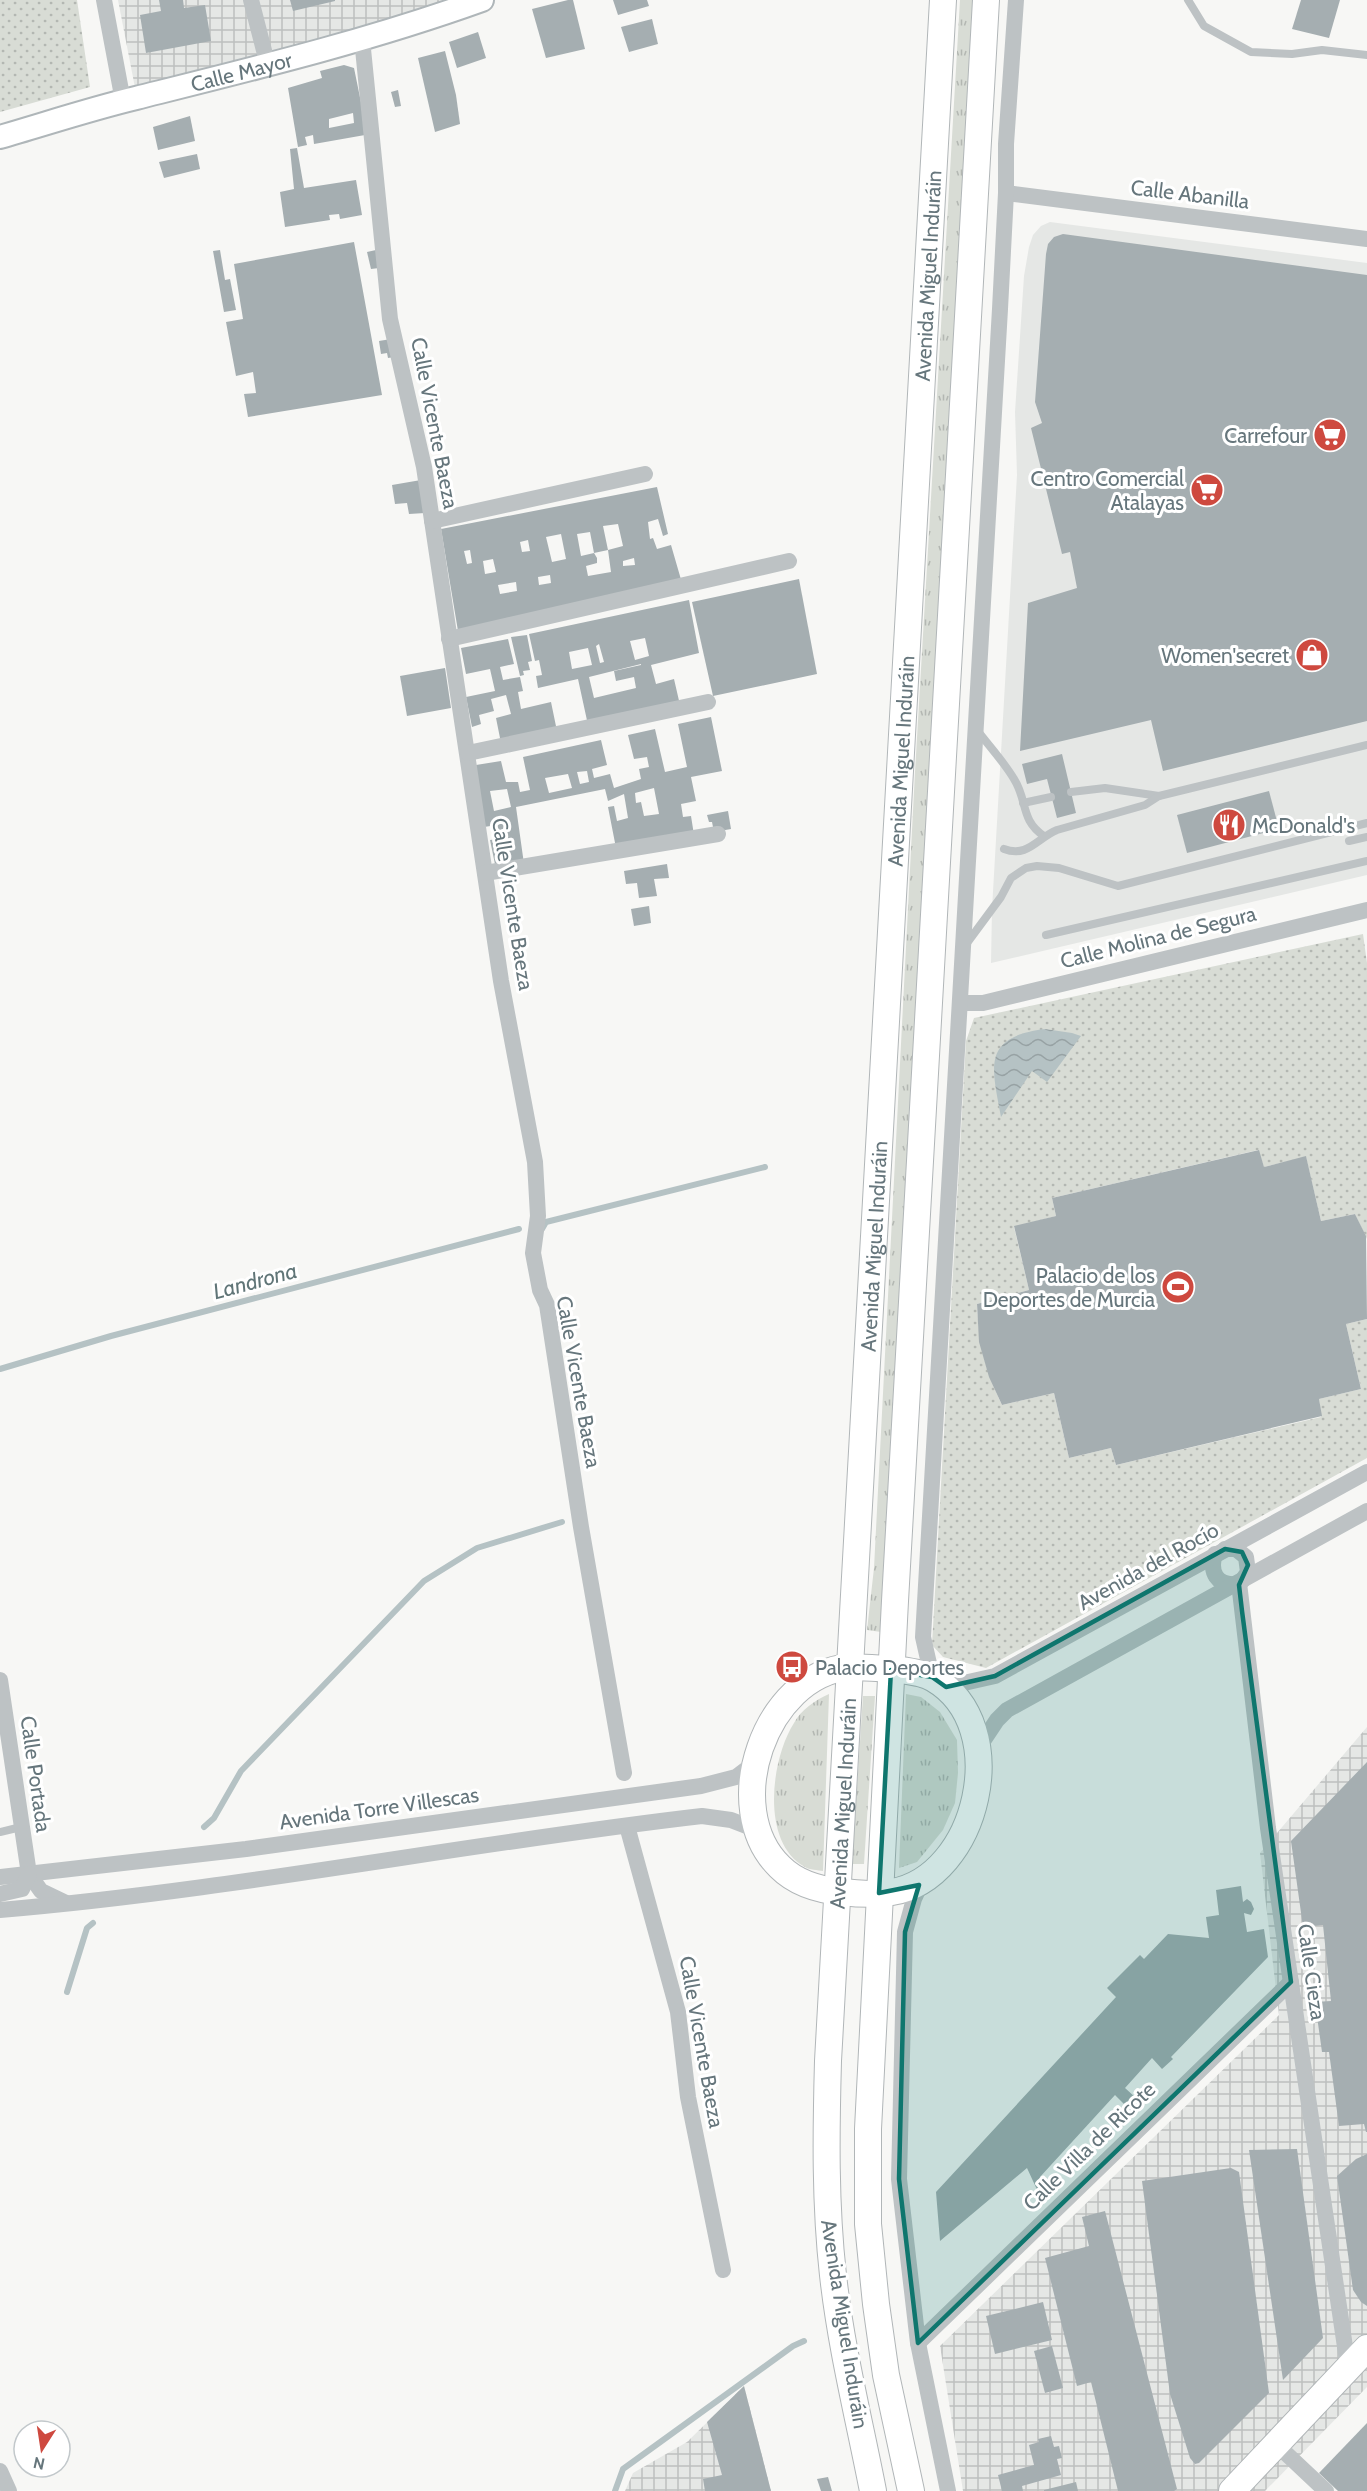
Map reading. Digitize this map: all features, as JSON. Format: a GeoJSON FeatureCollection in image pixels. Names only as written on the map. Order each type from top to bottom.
{"type":"FeatureCollection","features":[{"type":"Feature","properties":{"kind":"main road","name":"Calle Mayor"},"geometry":{"type":"LineString","coordinates":[[0,137],[123,101],[268,66],[362,39],[482,0]]}},
{"type":"Feature","properties":{"kind":"main road","name":"Avenida Miguel Induráin"},"geometry":{"type":"LineString","coordinates":[[873,2491],[845,2353],[833,2278],[826,2202],[828,2061],[943,0]]}},
{"type":"Feature","properties":{"kind":"main road","name":"Avenida Miguel Induráin"},"geometry":{"type":"LineString","coordinates":[[911,2491],[881,2346],[868,2224],[868,2129],[891,1670],[986,0]]}},
{"type":"Feature","properties":{"kind":"main road"},"geometry":{"type":"LineString","coordinates":[[839,1668],[891,1670],[939,1682],[967,1712],[979,1747],[978,1781],[965,1829],[943,1861],[923,1879],[907,1888],[879,1893],[836,1891],[805,1883],[781,1868],[767,1851],[757,1830],[753,1801],[757,1761],[770,1726],[790,1698],[814,1678],[839,1668]]}},
{"type":"Feature","properties":{"kind":"main road"},"geometry":{"type":"LineString","coordinates":[[1232,2491],[1367,2348]]}},
{"type":"Feature","properties":{"kind":"street"},"geometry":{"type":"LineString","coordinates":[[104,0],[123,101]]}},
{"type":"Feature","properties":{"kind":"street"},"geometry":{"type":"LineString","coordinates":[[251,0],[268,66]]}},
{"type":"Feature","properties":{"kind":"street"},"geometry":{"type":"LineString","coordinates":[[939,1682],[923,1637],[1006,193],[1006,144],[1016,0]]}},
{"type":"Feature","properties":{"kind":"street","name":"Calle Vicente Baeza"},"geometry":{"type":"LineString","coordinates":[[362,39],[390,319],[424,467],[501,981],[535,1162],[538,1216],[533,1253],[540,1290],[547,1305],[581,1527],[624,1773]]}},
{"type":"Feature","properties":{"kind":"street","name":"Calle Abanilla"},"geometry":{"type":"LineString","coordinates":[[1006,193],[1367,239]]}},
{"type":"Feature","properties":{"kind":"street"},"geometry":{"type":"LineString","coordinates":[[432,521],[645,474]]}},
{"type":"Feature","properties":{"kind":"street"},"geometry":{"type":"LineString","coordinates":[[449,639],[789,561]]}},
{"type":"Feature","properties":{"kind":"street"},"geometry":{"type":"LineString","coordinates":[[468,753],[708,702]]}},
{"type":"Feature","properties":{"kind":"street"},"geometry":{"type":"LineString","coordinates":[[485,873],[718,834]]}},
{"type":"Feature","properties":{"kind":"street","name":"Calle Molina de Segura"},"geometry":{"type":"LineString","coordinates":[[960,1003],[983,1003],[1367,910]]}},
{"type":"Feature","properties":{"kind":"street","name":"Avenida del Rocío"},"geometry":{"type":"LineString","coordinates":[[939,1682],[995,1676],[1367,1472]]}},
{"type":"Feature","properties":{"kind":"street"},"geometry":{"type":"LineString","coordinates":[[979,1747],[997,1720],[1007,1710],[1367,1511]]}},
{"type":"Feature","properties":{"kind":"street"},"geometry":{"type":"LineString","coordinates":[[1236,1549],[1246,1557],[1248,1572],[1239,1583],[1224,1584],[1214,1575],[1212,1567],[1220,1552],[1236,1549]]}},
{"type":"Feature","properties":{"kind":"street","name":"Calle Cieza"},"geometry":{"type":"LineString","coordinates":[[1239,1583],[1268,1828],[1348,2367]]}},
{"type":"Feature","properties":{"kind":"street","name":"Calle Portada"},"geometry":{"type":"LineString","coordinates":[[0,1680],[29,1874]]}},
{"type":"Feature","properties":{"kind":"street","name":"Avenida Torre Villescas"},"geometry":{"type":"LineString","coordinates":[[0,1877],[246,1849],[701,1786],[736,1777],[757,1761]]}},
{"type":"Feature","properties":{"kind":"street"},"geometry":{"type":"LineString","coordinates":[[0,1910],[70,1904],[251,1881],[702,1816],[731,1820],[757,1830]]}},
{"type":"Feature","properties":{"kind":"street","name":"Calle Vicente Baeza"},"geometry":{"type":"LineString","coordinates":[[627,1826],[678,2012],[688,2097],[723,2270]]}},
{"type":"Feature","properties":{"kind":"street"},"geometry":{"type":"LineString","coordinates":[[0,1894],[22,1889],[29,1874],[41,1891],[70,1904]]}},
{"type":"Feature","properties":{"kind":"street"},"geometry":{"type":"LineString","coordinates":[[923,1879],[908,1916],[905,1932],[899,2180],[918,2343],[948,2491]]}},
{"type":"Feature","properties":{"kind":"street","name":"Calle Villa de Ricote"},"geometry":{"type":"LineString","coordinates":[[918,2343],[1291,1982]]}},
{"type":"Feature","properties":{"kind":"street"},"geometry":{"type":"LineString","coordinates":[[1276,2444],[1326,2491]]}},
{"type":"Feature","properties":{"kind":"street"},"geometry":{"type":"LineString","coordinates":[[0,2471],[9,2491]]}},
{"type":"Feature","properties":{"kind":"lane"},"geometry":{"type":"LineString","coordinates":[[1188,0],[1204,26],[1251,52],[1292,54],[1322,50],[1367,55]]}},
{"type":"Feature","properties":{"kind":"lane"},"geometry":{"type":"LineString","coordinates":[[976,730],[1016,781],[1031,827],[1044,836]]}},
{"type":"Feature","properties":{"kind":"lane"},"geometry":{"type":"LineString","coordinates":[[1004,849],[1012,852],[1025,852],[1044,836],[1057,830],[1145,805],[1159,796],[1367,745]]}},
{"type":"Feature","properties":{"kind":"lane"},"geometry":{"type":"LineString","coordinates":[[1071,792],[1105,788],[1159,796]]}},
{"type":"Feature","properties":{"kind":"lane"},"geometry":{"type":"LineString","coordinates":[[1023,803],[1051,797]]}},
{"type":"Feature","properties":{"kind":"lane"},"geometry":{"type":"LineString","coordinates":[[963,948],[1011,878],[1026,868],[1037,866],[1059,868],[1118,886],[1367,823]]}},
{"type":"Feature","properties":{"kind":"lane"},"geometry":{"type":"LineString","coordinates":[[1349,841],[1367,837]]}},
{"type":"Feature","properties":{"kind":"lane"},"geometry":{"type":"LineString","coordinates":[[1046,935],[1367,861]]}},
{"type":"Feature","properties":{"kind":"lane"},"geometry":{"type":"LineString","coordinates":[[0,1832],[21,1827]]}},
{"type":"Feature","properties":{"kind":"highlighted area"},"geometry":{"type":"Polygon","coordinates":[[[1225,1549],[1242,1552],[1248,1565],[1239,1585],[1291,1982],[918,2343],[899,2179],[905,1932],[919,1885],[879,1893],[891,1670],[932,1677],[946,1687],[995,1676],[1225,1549]]]}},
{"type":"Feature","properties":{"kind":"shaded area"},"geometry":{"type":"Polygon","coordinates":[[[118,0],[482,0],[137,98],[118,0]]]}},
{"type":"Feature","properties":{"kind":"shaded area","name":"Centro Comercial Atalayas"},"geometry":{"type":"Polygon","coordinates":[[[1050,222],[1367,263],[1367,875],[991,963],[992,909],[1017,475],[1015,412],[1024,276],[1033,235],[1041,226],[1050,222]]]}},
{"type":"Feature","properties":{"kind":"shaded area"},"geometry":{"type":"Polygon","coordinates":[[[1367,1727],[1367,2387],[1265,2491],[963,2491],[940,2346],[1279,2015],[1260,1853],[1367,1727]]]}},
{"type":"Feature","properties":{"kind":"shaded area"},"geometry":{"type":"Polygon","coordinates":[[[744,2386],[771,2491],[625,2491],[633,2473],[687,2442],[744,2386]]]}},
{"type":"Feature","properties":{"kind":"green space"},"geometry":{"type":"Polygon","coordinates":[[[0,0],[77,0],[90,87],[0,112],[0,0]]]}},
{"type":"Feature","properties":{"kind":"green space"},"geometry":{"type":"Polygon","coordinates":[[[960,0],[973,0],[881,1632],[867,1630],[874,1568],[915,772],[960,0]]]}},
{"type":"Feature","properties":{"kind":"green space"},"geometry":{"type":"Polygon","coordinates":[[[1363,934],[1367,963],[1367,1239],[1355,1214],[1321,1221],[1306,1157],[1264,1167],[1258,1150],[1052,1198],[1056,1216],[1014,1227],[1029,1290],[977,1304],[984,1356],[1002,1405],[1054,1393],[1069,1458],[1111,1448],[1116,1465],[1321,1417],[1319,1399],[1361,1389],[1346,1324],[1367,1319],[1367,1458],[986,1668],[943,1657],[932,1645],[966,1041],[974,1018],[1363,934]]]}},
{"type":"Feature","properties":{"kind":"green space"},"geometry":{"type":"Polygon","coordinates":[[[829,1694],[823,1871],[807,1868],[791,1855],[781,1839],[774,1799],[780,1757],[786,1738],[800,1714],[829,1694]]]}},
{"type":"Feature","properties":{"kind":"green space"},"geometry":{"type":"Polygon","coordinates":[[[906,1694],[921,1697],[940,1712],[957,1740],[958,1773],[955,1803],[943,1830],[917,1862],[899,1868],[906,1694]]]}},
{"type":"Feature","properties":{"kind":"green space"},"geometry":{"type":"Polygon","coordinates":[[[863,1696],[875,1696],[864,1864],[852,1864],[863,1696]]]}},
{"type":"Feature","properties":{"kind":"water"},"geometry":{"type":"Polygon","coordinates":[[[1045,1029],[1081,1036],[1047,1082],[1032,1071],[1001,1117],[994,1069],[1001,1047],[1010,1039],[1024,1033],[1045,1029]]]}},
{"type":"Feature","properties":{"kind":"building"},"geometry":{"type":"Polygon","coordinates":[[[159,0],[183,0],[184,8],[205,5],[211,41],[146,53],[140,15],[161,11],[159,0]]]}},
{"type":"Feature","properties":{"kind":"building"},"geometry":{"type":"Polygon","coordinates":[[[290,0],[335,0],[335,1],[293,11],[290,0]]]}},
{"type":"Feature","properties":{"kind":"building"},"geometry":{"type":"Polygon","coordinates":[[[573,0],[585,49],[546,58],[532,9],[573,0]]]}},
{"type":"Feature","properties":{"kind":"building"},"geometry":{"type":"Polygon","coordinates":[[[613,0],[647,0],[649,6],[618,15],[613,0]]]}},
{"type":"Feature","properties":{"kind":"building"},"geometry":{"type":"Polygon","coordinates":[[[1301,0],[1340,0],[1329,38],[1292,29],[1301,0]]]}},
{"type":"Feature","properties":{"kind":"building"},"geometry":{"type":"Polygon","coordinates":[[[652,19],[658,44],[629,52],[621,27],[652,19]]]}},
{"type":"Feature","properties":{"kind":"building"},"geometry":{"type":"Polygon","coordinates":[[[478,32],[486,58],[457,68],[449,42],[478,32]]]}},
{"type":"Feature","properties":{"kind":"building"},"geometry":{"type":"Polygon","coordinates":[[[445,51],[456,95],[460,124],[435,132],[418,58],[445,51]]]}},
{"type":"Feature","properties":{"kind":"building"},"geometry":{"type":"Polygon","coordinates":[[[344,65],[354,68],[365,122],[365,135],[314,144],[313,135],[305,137],[307,145],[298,147],[288,88],[322,78],[320,71],[344,65]],[[353,113],[329,119],[329,128],[354,123],[353,113]]]}},
{"type":"Feature","properties":{"kind":"building"},"geometry":{"type":"Polygon","coordinates":[[[398,90],[401,106],[395,107],[391,92],[398,90]]]}},
{"type":"Feature","properties":{"kind":"building"},"geometry":{"type":"Polygon","coordinates":[[[190,116],[195,141],[158,150],[153,127],[190,116]]]}},
{"type":"Feature","properties":{"kind":"building"},"geometry":{"type":"Polygon","coordinates":[[[297,148],[304,188],[356,180],[362,215],[340,219],[339,214],[329,215],[330,220],[285,227],[280,192],[294,189],[290,149],[297,148]]]}},
{"type":"Feature","properties":{"kind":"building"},"geometry":{"type":"Polygon","coordinates":[[[197,154],[200,169],[164,178],[159,162],[197,154]]]}},
{"type":"Feature","properties":{"kind":"building","name":"Centro Comercial Atalayas"},"geometry":{"type":"Polygon","coordinates":[[[1063,234],[1367,275],[1367,721],[1163,771],[1151,720],[1020,751],[1028,603],[1077,588],[1070,552],[1062,554],[1031,428],[1042,423],[1035,402],[1046,254],[1048,244],[1054,237],[1063,234]]]}},
{"type":"Feature","properties":{"kind":"building"},"geometry":{"type":"Polygon","coordinates":[[[354,242],[382,395],[248,417],[244,394],[256,393],[253,372],[236,376],[226,322],[243,319],[234,264],[354,242]]]}},
{"type":"Feature","properties":{"kind":"building"},"geometry":{"type":"Polygon","coordinates":[[[220,250],[225,280],[230,279],[236,310],[224,312],[213,251],[220,250]]]}},
{"type":"Feature","properties":{"kind":"building"},"geometry":{"type":"Polygon","coordinates":[[[376,250],[379,268],[371,269],[367,252],[376,250]]]}},
{"type":"Feature","properties":{"kind":"building"},"geometry":{"type":"Polygon","coordinates":[[[391,339],[394,357],[388,358],[387,353],[381,354],[379,341],[391,339]]]}},
{"type":"Feature","properties":{"kind":"building"},"geometry":{"type":"Polygon","coordinates":[[[421,480],[425,513],[409,514],[407,503],[395,504],[392,485],[421,480]]]}},
{"type":"Feature","properties":{"kind":"building"},"geometry":{"type":"Polygon","coordinates":[[[657,487],[668,534],[663,536],[658,519],[648,522],[650,539],[653,538],[657,549],[671,545],[682,583],[458,631],[441,529],[657,487]],[[618,524],[603,526],[608,550],[623,546],[618,524]],[[590,532],[577,534],[581,556],[594,553],[590,532]],[[561,534],[546,537],[552,562],[566,559],[561,534]],[[528,540],[520,542],[522,552],[530,551],[528,540]],[[470,550],[464,551],[467,564],[472,563],[470,550]],[[608,550],[594,553],[597,563],[586,566],[588,576],[611,572],[608,550]],[[634,558],[623,561],[623,566],[635,565],[634,558]],[[493,559],[483,561],[485,574],[496,572],[493,559]],[[550,575],[538,577],[539,585],[551,583],[550,575]],[[516,582],[498,585],[500,594],[517,591],[516,582]]]}},
{"type":"Feature","properties":{"kind":"building"},"geometry":{"type":"Polygon","coordinates":[[[799,579],[817,674],[713,696],[692,602],[799,579]]]}},
{"type":"Feature","properties":{"kind":"building"},"geometry":{"type":"Polygon","coordinates":[[[689,600],[699,653],[651,665],[656,684],[674,679],[680,705],[588,725],[578,679],[538,688],[536,676],[542,675],[539,660],[535,661],[529,634],[689,600]],[[645,638],[630,641],[635,660],[649,656],[645,638]],[[599,644],[596,646],[600,663],[604,662],[599,644]],[[588,648],[569,652],[572,669],[592,665],[588,648]],[[641,664],[589,677],[594,698],[636,688],[634,677],[616,681],[614,671],[641,664]]]}},
{"type":"Feature","properties":{"kind":"building"},"geometry":{"type":"Polygon","coordinates":[[[527,635],[532,661],[528,662],[530,670],[523,671],[524,675],[520,676],[511,637],[527,635]]]}},
{"type":"Feature","properties":{"kind":"building"},"geometry":{"type":"Polygon","coordinates":[[[508,639],[514,664],[500,667],[503,680],[520,677],[523,691],[518,692],[521,709],[551,702],[557,731],[501,743],[496,718],[511,714],[506,695],[491,699],[494,711],[479,715],[481,724],[472,727],[466,697],[495,691],[490,669],[466,674],[461,648],[508,639]]]}},
{"type":"Feature","properties":{"kind":"building"},"geometry":{"type":"Polygon","coordinates":[[[445,668],[451,708],[407,716],[400,676],[445,668]]]}},
{"type":"Feature","properties":{"kind":"building"},"geometry":{"type":"Polygon","coordinates":[[[711,717],[722,771],[691,777],[696,801],[681,804],[683,817],[691,816],[694,835],[616,848],[608,807],[614,806],[617,821],[628,818],[624,794],[608,801],[605,789],[516,807],[524,864],[496,869],[490,840],[499,839],[497,825],[484,827],[476,765],[501,761],[506,782],[518,782],[520,792],[530,790],[523,757],[601,740],[607,765],[592,769],[594,778],[610,774],[614,788],[641,779],[639,769],[649,767],[647,757],[634,759],[628,735],[655,729],[665,772],[687,767],[678,724],[711,717]],[[587,771],[577,772],[580,784],[589,782],[587,771]],[[568,774],[545,778],[549,793],[572,788],[568,774]],[[654,788],[635,793],[636,803],[641,802],[644,816],[659,814],[654,788]],[[507,789],[490,791],[494,811],[511,807],[507,789]]]}},
{"type":"Feature","properties":{"kind":"building"},"geometry":{"type":"Polygon","coordinates":[[[1062,754],[1076,813],[1057,818],[1047,779],[1027,784],[1022,764],[1062,754]]]}},
{"type":"Feature","properties":{"kind":"building"},"geometry":{"type":"Polygon","coordinates":[[[1269,791],[1279,829],[1187,853],[1177,815],[1269,791]]]}},
{"type":"Feature","properties":{"kind":"building"},"geometry":{"type":"Polygon","coordinates":[[[728,811],[731,829],[714,832],[712,822],[709,822],[707,815],[728,811]]]}},
{"type":"Feature","properties":{"kind":"building"},"geometry":{"type":"Polygon","coordinates":[[[667,864],[669,878],[654,879],[657,896],[639,898],[637,883],[626,884],[624,871],[667,864]]]}},
{"type":"Feature","properties":{"kind":"building"},"geometry":{"type":"Polygon","coordinates":[[[649,906],[651,923],[634,926],[631,909],[649,906]]]}},
{"type":"Feature","properties":{"kind":"building"},"geometry":{"type":"Polygon","coordinates":[[[1259,1150],[1264,1167],[1306,1156],[1321,1221],[1355,1214],[1366,1236],[1367,1319],[1346,1324],[1361,1389],[1319,1399],[1322,1416],[1116,1465],[1111,1448],[1069,1458],[1054,1393],[1002,1405],[989,1377],[979,1342],[977,1304],[1029,1290],[1014,1226],[1056,1216],[1052,1198],[1259,1150]]]}},
{"type":"Feature","properties":{"kind":"building"},"geometry":{"type":"Polygon","coordinates":[[[1367,1762],[1366,2132],[1364,2124],[1339,2126],[1329,2052],[1322,2052],[1315,2002],[1331,2001],[1323,1925],[1303,1927],[1291,1841],[1367,1762]]]}},
{"type":"Feature","properties":{"kind":"building"},"geometry":{"type":"Polygon","coordinates":[[[1241,1886],[1243,1902],[1247,1899],[1254,1909],[1251,1915],[1244,1913],[1247,1932],[1264,1929],[1268,1957],[1162,2069],[1152,2058],[1125,2088],[1135,2097],[1126,2106],[1115,2095],[1040,2177],[1049,2185],[1039,2194],[1027,2168],[940,2241],[936,2192],[1116,1997],[1107,1988],[1140,1955],[1144,1959],[1168,1934],[1209,1938],[1206,1917],[1219,1915],[1216,1890],[1241,1886]]]}},
{"type":"Feature","properties":{"kind":"building"},"geometry":{"type":"Polygon","coordinates":[[[1297,2149],[1323,2338],[1283,2380],[1249,2150],[1297,2149]]]}},
{"type":"Feature","properties":{"kind":"building"},"geometry":{"type":"Polygon","coordinates":[[[1367,2154],[1367,2306],[1361,2302],[1353,2290],[1337,2176],[1356,2159],[1367,2154]]]}},
{"type":"Feature","properties":{"kind":"building"},"geometry":{"type":"Polygon","coordinates":[[[1231,2168],[1239,2172],[1269,2393],[1199,2463],[1195,2464],[1190,2458],[1170,2394],[1142,2181],[1231,2168]]]}},
{"type":"Feature","properties":{"kind":"building"},"geometry":{"type":"Polygon","coordinates":[[[1105,2211],[1177,2489],[1174,2491],[1118,2491],[1091,2382],[1077,2386],[1045,2258],[1089,2246],[1082,2217],[1105,2211]]]}},
{"type":"Feature","properties":{"kind":"building"},"geometry":{"type":"Polygon","coordinates":[[[1043,2302],[1052,2340],[995,2354],[986,2316],[1043,2302]]]}},
{"type":"Feature","properties":{"kind":"building"},"geometry":{"type":"Polygon","coordinates":[[[1052,2346],[1063,2388],[1045,2393],[1034,2351],[1052,2346]]]}},
{"type":"Feature","properties":{"kind":"building"},"geometry":{"type":"Polygon","coordinates":[[[744,2386],[771,2491],[705,2491],[703,2479],[722,2475],[707,2422],[744,2386]]]}},
{"type":"Feature","properties":{"kind":"building"},"geometry":{"type":"Polygon","coordinates":[[[1367,2423],[1367,2491],[1338,2491],[1319,2473],[1367,2423]]]}},
{"type":"Feature","properties":{"kind":"building"},"geometry":{"type":"Polygon","coordinates":[[[1051,2436],[1054,2447],[1059,2446],[1062,2458],[1057,2459],[1061,2475],[1022,2486],[1023,2491],[1002,2491],[998,2475],[1034,2465],[1029,2445],[1039,2442],[1038,2439],[1051,2436]]]}},
{"type":"Feature","properties":{"kind":"building"},"geometry":{"type":"Polygon","coordinates":[[[828,2477],[832,2491],[821,2491],[817,2479],[828,2477]]]}},
{"type":"Feature","properties":{"kind":"building"},"geometry":{"type":"Polygon","coordinates":[[[1076,2482],[1078,2491],[1044,2491],[1044,2490],[1076,2482]]]}},
{"type":"Feature","properties":{"kind":"waterway","name":"Landrona"},"geometry":{"type":"LineString","coordinates":[[542,1229],[546,1222],[765,1167]]}},
{"type":"Feature","properties":{"kind":"waterway","name":"Landrona"},"geometry":{"type":"LineString","coordinates":[[0,1369],[111,1336],[519,1229]]}},
{"type":"Feature","properties":{"kind":"waterway","name":"Landrona"},"geometry":{"type":"LineString","coordinates":[[204,1827],[214,1818],[241,1771],[424,1581],[477,1548],[562,1522]]}},
{"type":"Feature","properties":{"kind":"waterway","name":"Landrona"},"geometry":{"type":"LineString","coordinates":[[67,1992],[87,1928],[93,1923]]}},
{"type":"Feature","properties":{"kind":"waterway"},"geometry":{"type":"LineString","coordinates":[[615,2491],[623,2469],[793,2346],[804,2341]]}},
{"type":"Feature","properties":{"kind":"place","name":"Carrefour"},"geometry":{"type":"Point","coordinates":[1330,435]}},
{"type":"Feature","properties":{"kind":"place","name":"Centro Comercial Atalayas"},"geometry":{"type":"Point","coordinates":[1207,490]}},
{"type":"Feature","properties":{"kind":"place","name":"Women'secret"},"geometry":{"type":"Point","coordinates":[1312,655]}},
{"type":"Feature","properties":{"kind":"place","name":"McDonald's"},"geometry":{"type":"Point","coordinates":[1229,825]}},
{"type":"Feature","properties":{"kind":"place","name":"Palacio de los Deportes de Murcia"},"geometry":{"type":"Point","coordinates":[1178,1287]}},
{"type":"Feature","properties":{"kind":"place","name":"Palacio Deportes"},"geometry":{"type":"Point","coordinates":[792,1667]}}]}
